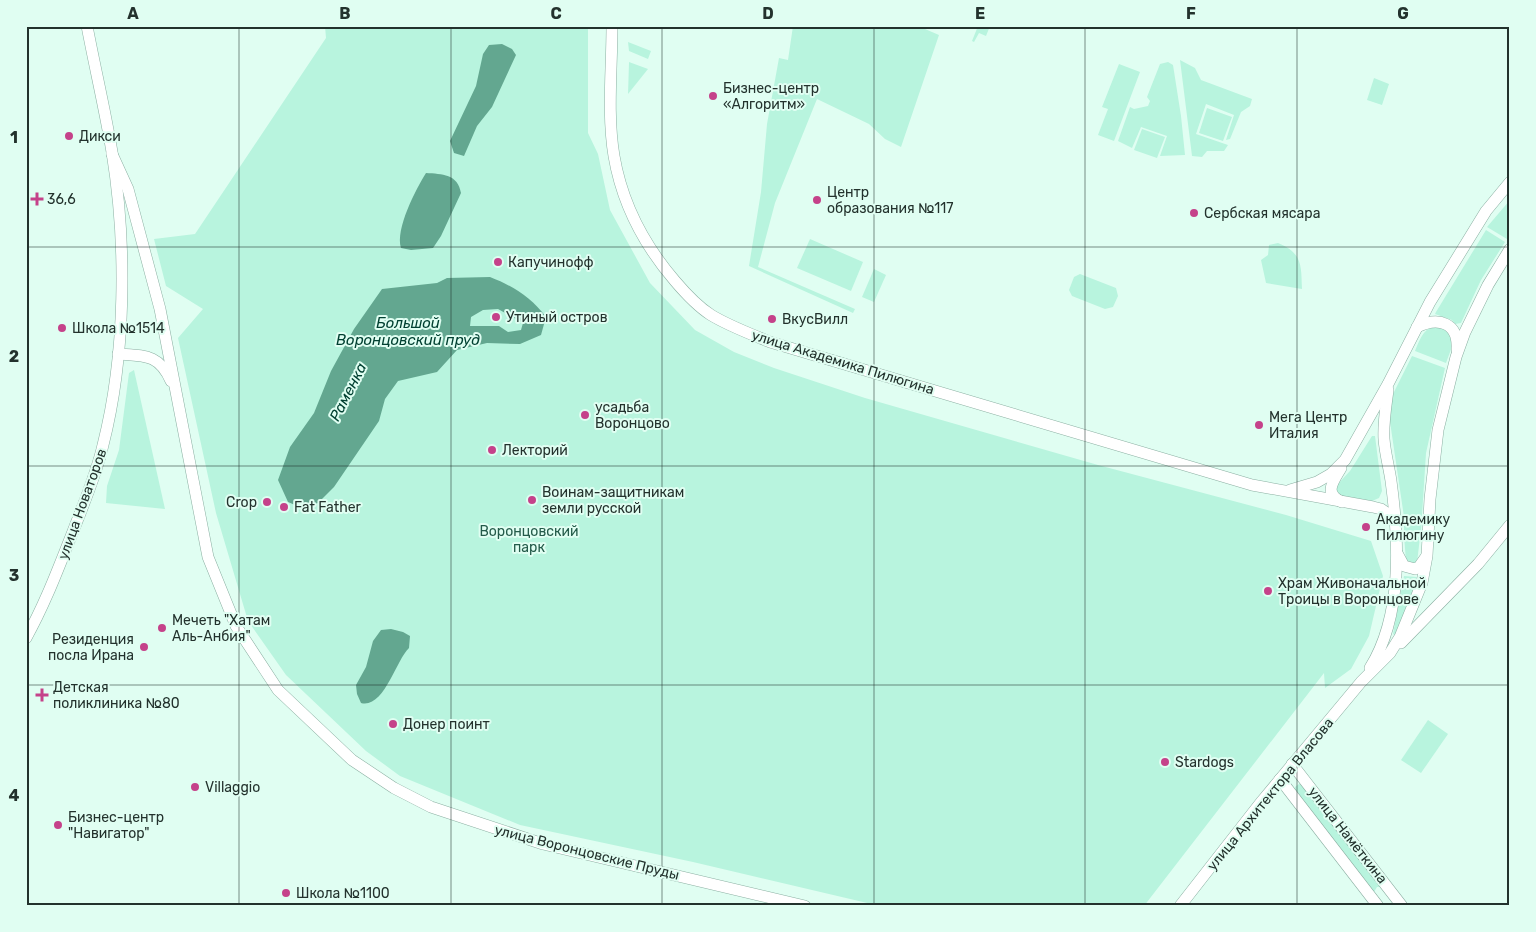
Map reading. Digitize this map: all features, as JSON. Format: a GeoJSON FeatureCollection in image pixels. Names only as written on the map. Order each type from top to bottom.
{"type":"FeatureCollection","features":[{"type":"Feature","properties":{"kind":"street","name":"улица Новаторов"},"geometry":{"type":"LineString","coordinates":[[26,638],[53,584],[94,476],[108,420],[118,354],[121,284],[120,222],[112,154],[87,26]]}},
{"type":"Feature","properties":{"kind":"street","name":"улица Академика Пилюгина"},"geometry":{"type":"LineString","coordinates":[[612,26],[612,129],[614,156],[626,201],[635,223],[662,266],[695,303],[711,315],[753,335],[795,349],[1252,486],[1373,507],[1381,509],[1394,518]]}},
{"type":"Feature","properties":{"kind":"street","name":"улица Новаторов"},"geometry":{"type":"LineString","coordinates":[[112,154],[128,189]]}},
{"type":"Feature","properties":{"kind":"street","name":"улица Академика Пилюгина"},"geometry":{"type":"LineString","coordinates":[[1285,492],[1317,482],[1331,474],[1346,460],[1417,327],[1486,211],[1510,182]]}},
{"type":"Feature","properties":{"kind":"street","name":"улица Воронцовские Пруды"},"geometry":{"type":"LineString","coordinates":[[128,189],[163,322],[208,557],[236,626],[278,690],[352,760],[394,788],[431,806],[543,844],[806,906]]}},
{"type":"Feature","properties":{"kind":"street"},"geometry":{"type":"LineString","coordinates":[[1390,653],[1407,623],[1417,596],[1427,556],[1430,499],[1438,430],[1456,357],[1465,332],[1484,293],[1510,249]]}},
{"type":"Feature","properties":{"kind":"street"},"geometry":{"type":"LineString","coordinates":[[1417,327],[1431,321],[1448,325],[1456,335],[1456,357]]}},
{"type":"Feature","properties":{"kind":"street","name":"улица Воронцовские Пруды"},"geometry":{"type":"LineString","coordinates":[[118,354],[143,356],[159,362],[166,370],[175,392]]}},
{"type":"Feature","properties":{"kind":"street","name":"улица Академика Пилюгина"},"geometry":{"type":"LineString","coordinates":[[1361,682],[1380,648],[1387,629],[1394,595],[1397,552],[1391,482],[1384,440],[1388,384]]}},
{"type":"Feature","properties":{"kind":"street"},"geometry":{"type":"LineString","coordinates":[[1345,503],[1332,496],[1330,492],[1334,480],[1346,460]]}},
{"type":"Feature","properties":{"kind":"street"},"geometry":{"type":"LineString","coordinates":[[1361,682],[1478,564],[1510,525]]}},
{"type":"Feature","properties":{"kind":"street"},"geometry":{"type":"LineString","coordinates":[[1397,552],[1404,566],[1415,569],[1423,563],[1427,556]]}},
{"type":"Feature","properties":{"kind":"street"},"geometry":{"type":"LineString","coordinates":[[1417,596],[1420,604],[1428,608],[1436,607]]}},
{"type":"Feature","properties":{"kind":"street","name":"улица Архитектора Власова"},"geometry":{"type":"LineString","coordinates":[[1180,906],[1292,764],[1361,682]]}},
{"type":"Feature","properties":{"kind":"street","name":"улица Намёткина"},"geometry":{"type":"LineString","coordinates":[[1292,764],[1399,902]]}},
{"type":"Feature","properties":{"kind":"street","name":"улица Намёткина"},"geometry":{"type":"LineString","coordinates":[[1280,779],[1379,906]]}},
{"type":"Feature","properties":{"kind":"street"},"geometry":{"type":"LineString","coordinates":[[1379,906],[1379,898],[1384,894],[1391,894],[1399,902]]}},
{"type":"Feature","properties":{"kind":"green space","name":"Воронцовский парк"},"geometry":{"type":"Polygon","coordinates":[[[325,26],[588,26],[588,133],[598,154],[610,210],[650,283],[695,330],[734,352],[774,368],[865,398],[1098,465],[1286,515],[1371,541],[1383,576],[1369,636],[1351,669],[1325,688],[1324,673],[1144,906],[880,906],[693,862],[520,825],[400,776],[366,751],[286,675],[248,621],[216,513],[178,338],[203,309],[166,286],[154,239],[195,234],[326,38],[325,26]]]}},
{"type":"Feature","properties":{"kind":"green space"},"geometry":{"type":"Polygon","coordinates":[[[793,26],[918,26],[939,35],[901,147],[885,139],[869,124],[817,99],[775,203],[758,267],[855,309],[853,313],[749,266],[761,192],[767,124],[779,58],[788,60],[793,26]]]}},
{"type":"Feature","properties":{"kind":"green space"},"geometry":{"type":"Polygon","coordinates":[[[978,26],[990,26],[986,36],[979,33],[974,42],[972,41],[978,26]]]}},
{"type":"Feature","properties":{"kind":"green space"},"geometry":{"type":"Polygon","coordinates":[[[628,42],[651,51],[648,59],[629,51],[628,42]]]}},
{"type":"Feature","properties":{"kind":"green space"},"geometry":{"type":"Polygon","coordinates":[[[1180,60],[1195,68],[1201,80],[1252,99],[1250,106],[1241,112],[1230,139],[1226,140],[1234,115],[1206,104],[1196,134],[1228,145],[1224,151],[1207,151],[1202,157],[1192,156],[1180,60]]]}},
{"type":"Feature","properties":{"kind":"green space"},"geometry":{"type":"Polygon","coordinates":[[[629,62],[648,69],[628,94],[629,62]]]}},
{"type":"Feature","properties":{"kind":"green space"},"geometry":{"type":"Polygon","coordinates":[[[1168,62],[1173,65],[1185,155],[1160,156],[1167,136],[1141,127],[1132,148],[1118,141],[1130,107],[1134,109],[1148,106],[1150,101],[1147,97],[1160,64],[1168,62]]]}},
{"type":"Feature","properties":{"kind":"green space"},"geometry":{"type":"Polygon","coordinates":[[[1119,64],[1140,72],[1114,141],[1098,135],[1108,109],[1102,107],[1119,64]]]}},
{"type":"Feature","properties":{"kind":"green space"},"geometry":{"type":"Polygon","coordinates":[[[1374,78],[1389,84],[1382,105],[1367,100],[1374,78]]]}},
{"type":"Feature","properties":{"kind":"green space"},"geometry":{"type":"Polygon","coordinates":[[[1207,108],[1232,117],[1223,141],[1199,133],[1207,108]]]}},
{"type":"Feature","properties":{"kind":"green space"},"geometry":{"type":"Polygon","coordinates":[[[1142,129],[1165,137],[1157,158],[1134,150],[1142,129]]]}},
{"type":"Feature","properties":{"kind":"green space"},"geometry":{"type":"Polygon","coordinates":[[[1510,200],[1510,235],[1507,239],[1487,227],[1510,200]]]}},
{"type":"Feature","properties":{"kind":"green space"},"geometry":{"type":"Polygon","coordinates":[[[1486,230],[1505,242],[1481,280],[1461,323],[1455,324],[1452,320],[1435,314],[1486,230]]]}},
{"type":"Feature","properties":{"kind":"green space"},"geometry":{"type":"Polygon","coordinates":[[[810,239],[863,262],[851,291],[797,268],[810,239]]]}},
{"type":"Feature","properties":{"kind":"green space"},"geometry":{"type":"Polygon","coordinates":[[[1278,243],[1292,251],[1299,261],[1302,289],[1266,283],[1261,260],[1268,255],[1269,245],[1278,243]]]}},
{"type":"Feature","properties":{"kind":"green space"},"geometry":{"type":"Polygon","coordinates":[[[874,269],[886,275],[874,302],[862,297],[874,269]]]}},
{"type":"Feature","properties":{"kind":"green space"},"geometry":{"type":"Polygon","coordinates":[[[1080,274],[1116,288],[1118,296],[1113,307],[1105,309],[1072,296],[1069,290],[1074,277],[1080,274]]]}},
{"type":"Feature","properties":{"kind":"green space"},"geometry":{"type":"Polygon","coordinates":[[[1433,326],[1448,330],[1453,344],[1446,363],[1415,351],[1424,333],[1433,326]]]}},
{"type":"Feature","properties":{"kind":"green space"},"geometry":{"type":"Polygon","coordinates":[[[1412,356],[1445,368],[1426,453],[1421,531],[1404,531],[1404,517],[1389,415],[1393,394],[1412,356]]]}},
{"type":"Feature","properties":{"kind":"green space"},"geometry":{"type":"Polygon","coordinates":[[[134,370],[165,509],[106,503],[107,486],[119,450],[129,373],[134,370]]]}},
{"type":"Feature","properties":{"kind":"green space"},"geometry":{"type":"Polygon","coordinates":[[[1372,436],[1375,436],[1382,491],[1379,498],[1372,501],[1337,495],[1335,487],[1350,471],[1372,436]]]}},
{"type":"Feature","properties":{"kind":"green space"},"geometry":{"type":"Polygon","coordinates":[[[1404,536],[1420,537],[1417,563],[1406,561],[1404,536]]]}},
{"type":"Feature","properties":{"kind":"green space"},"geometry":{"type":"Polygon","coordinates":[[[1404,576],[1417,577],[1408,607],[1395,635],[1393,634],[1404,576]]]}},
{"type":"Feature","properties":{"kind":"green space"},"geometry":{"type":"Polygon","coordinates":[[[1428,720],[1448,734],[1421,773],[1401,760],[1428,720]]]}},
{"type":"Feature","properties":{"kind":"green space"},"geometry":{"type":"Polygon","coordinates":[[[1299,784],[1303,785],[1380,887],[1377,887],[1374,892],[1295,791],[1295,787],[1299,784]]]}},
{"type":"Feature","properties":{"kind":"water"},"geometry":{"type":"Polygon","coordinates":[[[502,44],[512,49],[516,55],[492,107],[477,126],[464,156],[454,153],[450,141],[476,86],[483,54],[489,45],[502,44]]]}},
{"type":"Feature","properties":{"kind":"water"},"geometry":{"type":"Polygon","coordinates":[[[426,173],[448,176],[457,182],[461,193],[441,236],[433,248],[411,250],[401,248],[400,240],[404,220],[412,199],[426,173]]]}},
{"type":"Feature","properties":{"kind":"water","name":"Большой Воронцовский пруд"},"geometry":{"type":"Polygon","coordinates":[[[490,277],[514,288],[528,298],[546,317],[541,335],[520,344],[487,343],[457,350],[437,372],[398,381],[385,399],[379,421],[334,487],[318,503],[302,508],[288,502],[278,480],[290,447],[314,413],[331,371],[354,329],[382,289],[437,283],[447,278],[490,277]],[[498,309],[483,310],[471,317],[470,326],[499,326],[508,332],[521,330],[523,323],[498,309]]]}},
{"type":"Feature","properties":{"kind":"water"},"geometry":{"type":"Polygon","coordinates":[[[391,629],[410,636],[409,648],[383,691],[376,699],[369,703],[361,703],[356,685],[366,667],[373,641],[381,630],[391,629]]]}},
{"type":"Feature","properties":{"kind":"place","name":"Бизнес-центр «Алгоритм»"},"geometry":{"type":"Point","coordinates":[713,96]}},
{"type":"Feature","properties":{"kind":"place","name":"Дикси"},"geometry":{"type":"Point","coordinates":[69,136]}},
{"type":"Feature","properties":{"kind":"place","name":"36,6"},"geometry":{"type":"Point","coordinates":[37,199]}},
{"type":"Feature","properties":{"kind":"place","name":"Центр образования №117"},"geometry":{"type":"Point","coordinates":[817,200]}},
{"type":"Feature","properties":{"kind":"place","name":"Сербская мясара"},"geometry":{"type":"Point","coordinates":[1194,213]}},
{"type":"Feature","properties":{"kind":"place","name":"Капучинофф"},"geometry":{"type":"Point","coordinates":[498,262]}},
{"type":"Feature","properties":{"kind":"place","name":"Утиный остров"},"geometry":{"type":"Point","coordinates":[496,317]}},
{"type":"Feature","properties":{"kind":"place","name":"ВкусВилл"},"geometry":{"type":"Point","coordinates":[772,319]}},
{"type":"Feature","properties":{"kind":"place","name":"Школа №1514"},"geometry":{"type":"Point","coordinates":[62,328]}},
{"type":"Feature","properties":{"kind":"place","name":"усадьба Воронцово"},"geometry":{"type":"Point","coordinates":[585,415]}},
{"type":"Feature","properties":{"kind":"place","name":"Мега Центр Италия"},"geometry":{"type":"Point","coordinates":[1259,425]}},
{"type":"Feature","properties":{"kind":"place","name":"Лекторий"},"geometry":{"type":"Point","coordinates":[492,450]}},
{"type":"Feature","properties":{"kind":"place","name":"Воинам-защитникам земли русской"},"geometry":{"type":"Point","coordinates":[532,500]}},
{"type":"Feature","properties":{"kind":"place","name":"Crop"},"geometry":{"type":"Point","coordinates":[267,502]}},
{"type":"Feature","properties":{"kind":"place","name":"Fat Father"},"geometry":{"type":"Point","coordinates":[284,507]}},
{"type":"Feature","properties":{"kind":"place","name":"Академику Пилюгину"},"geometry":{"type":"Point","coordinates":[1366,527]}},
{"type":"Feature","properties":{"kind":"place","name":"Храм Живоначальной Троицы в Воронцове"},"geometry":{"type":"Point","coordinates":[1268,591]}},
{"type":"Feature","properties":{"kind":"place","name":"Мечеть \"Хатам Аль-Анбия\""},"geometry":{"type":"Point","coordinates":[162,628]}},
{"type":"Feature","properties":{"kind":"place","name":"Резиденция посла Ирана"},"geometry":{"type":"Point","coordinates":[144,647]}},
{"type":"Feature","properties":{"kind":"place","name":"Детская поликлиника №80"},"geometry":{"type":"Point","coordinates":[42,695]}},
{"type":"Feature","properties":{"kind":"place","name":"Донер поинт"},"geometry":{"type":"Point","coordinates":[393,724]}},
{"type":"Feature","properties":{"kind":"place","name":"Stardogs"},"geometry":{"type":"Point","coordinates":[1165,762]}},
{"type":"Feature","properties":{"kind":"place","name":"Villaggio"},"geometry":{"type":"Point","coordinates":[195,787]}},
{"type":"Feature","properties":{"kind":"place","name":"Бизнеc-центр \"Навигатор\""},"geometry":{"type":"Point","coordinates":[58,825]}},
{"type":"Feature","properties":{"kind":"place","name":"Школа №1100"},"geometry":{"type":"Point","coordinates":[286,893]}},
{"type":"Feature","properties":{"kind":"water label","name":"Раменка"},"geometry":{"type":"Point","coordinates":[348,392]}}]}
